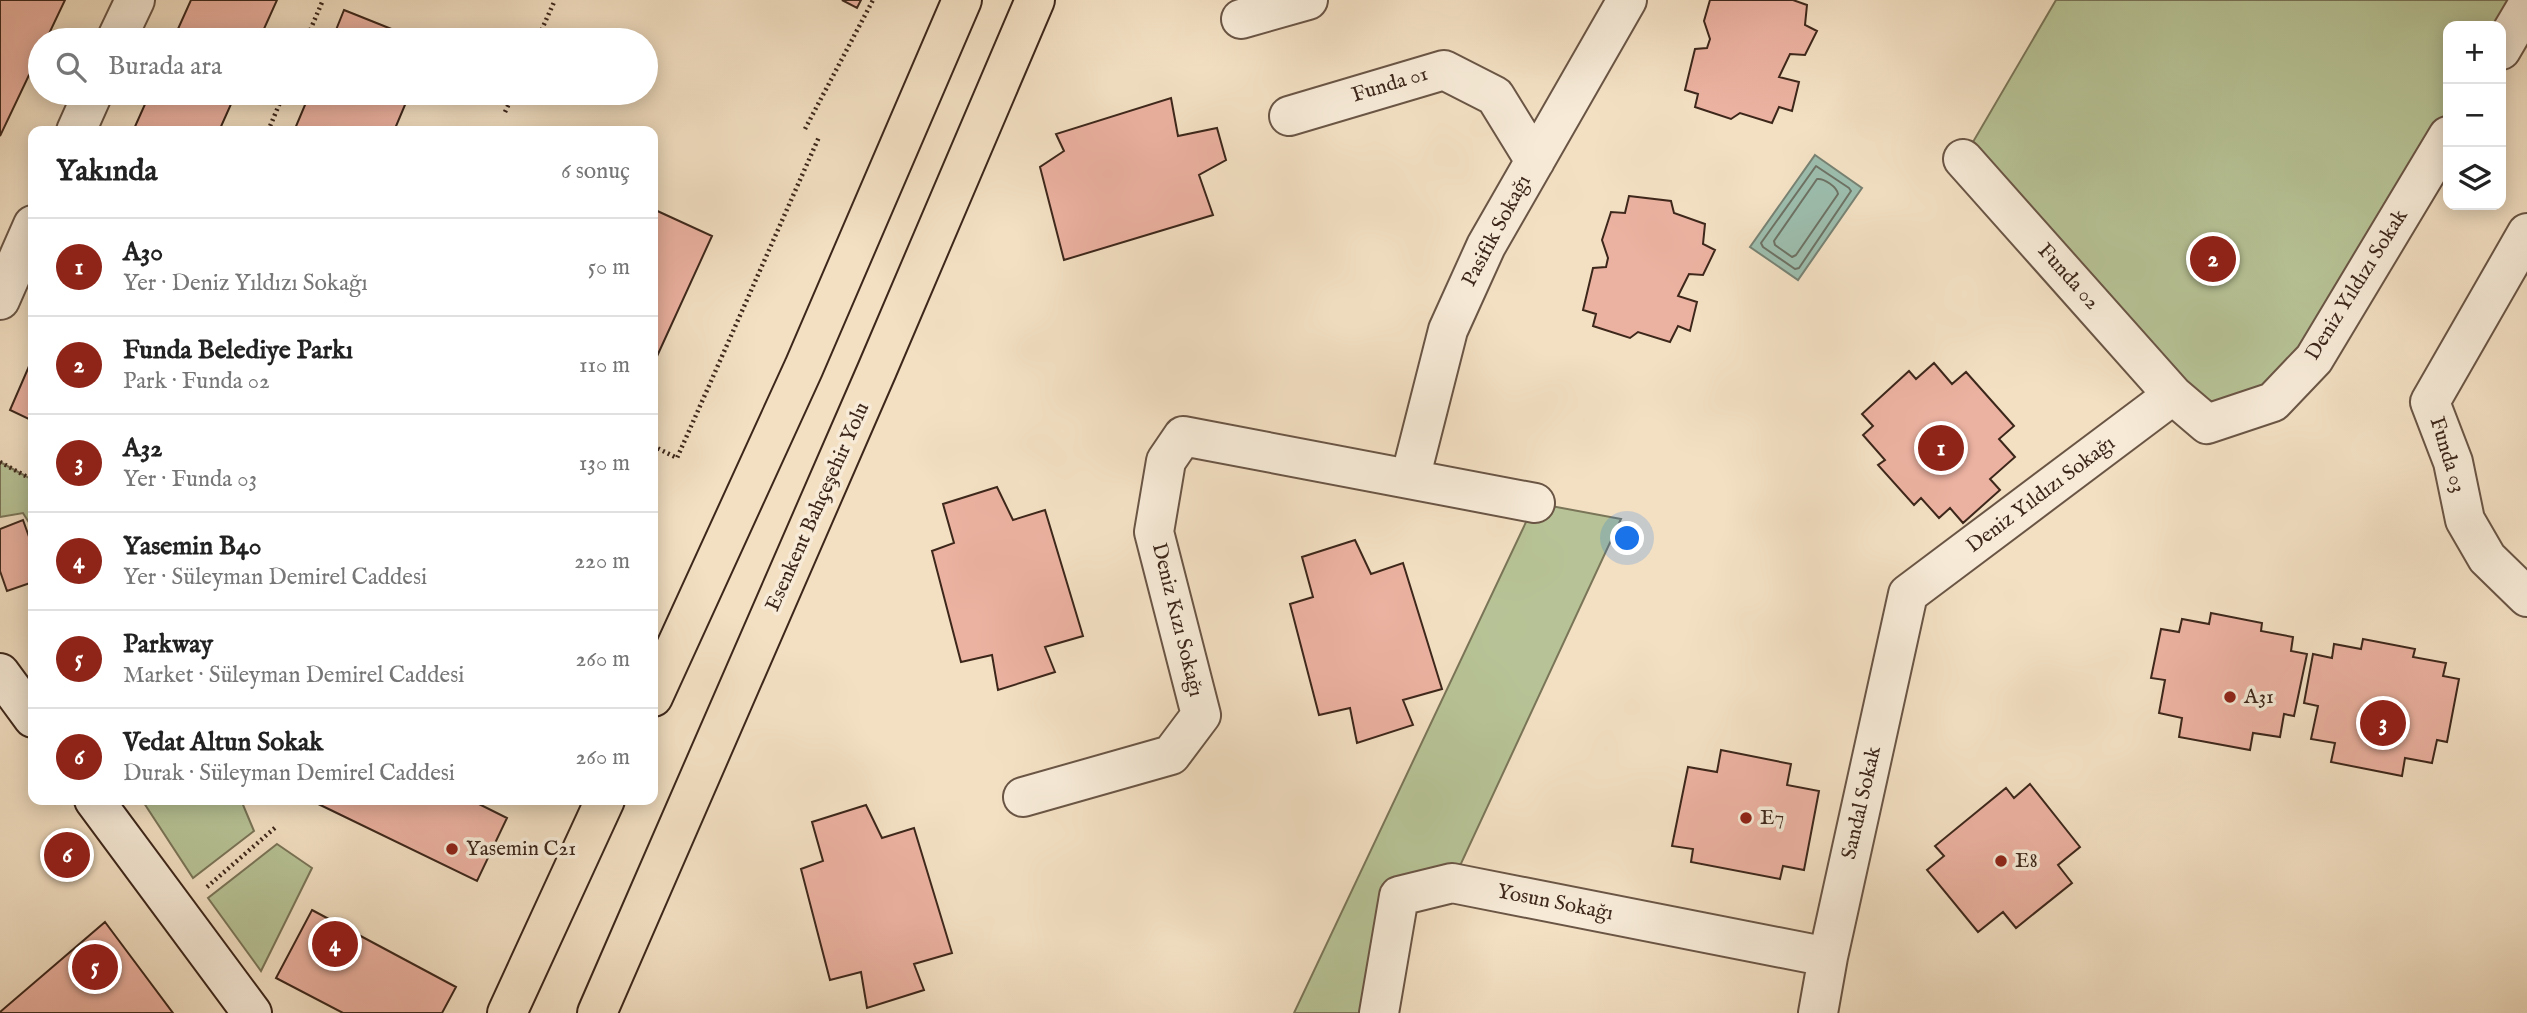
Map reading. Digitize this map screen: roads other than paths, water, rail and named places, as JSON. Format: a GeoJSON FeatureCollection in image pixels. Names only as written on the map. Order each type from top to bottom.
{"type":"FeatureCollection","features":[{"type":"Feature","properties":{"kind":"main road"},"geometry":{"type":"LineString","coordinates":[[658,686],[804,367],[962,0]]}},
{"type":"Feature","properties":{"kind":"main road","name":"Esenkent Bahçeşehir Yolu"},"geometry":{"type":"LineString","coordinates":[[597,1013],[1035,0]]}},
{"type":"Feature","properties":{"kind":"main road"},"geometry":{"type":"LineString","coordinates":[[508,1013],[604,805]]}},
{"type":"Feature","properties":{"kind":"street"},"geometry":{"type":"LineString","coordinates":[[122,28],[135,0]]}},
{"type":"Feature","properties":{"kind":"street"},"geometry":{"type":"LineString","coordinates":[[1241,19],[1308,0]]}},
{"type":"Feature","properties":{"kind":"street","name":"Pasifik Sokağı"},"geometry":{"type":"LineString","coordinates":[[1410,480],[1448,330],[1486,246],[1627,0]]}},
{"type":"Feature","properties":{"kind":"street"},"geometry":{"type":"LineString","coordinates":[[2506,42],[2527,6]]}},
{"type":"Feature","properties":{"kind":"street","name":"Funda 01"},"geometry":{"type":"LineString","coordinates":[[1289,116],[1444,69],[1495,96],[1535,161]]}},
{"type":"Feature","properties":{"kind":"street"},"geometry":{"type":"LineString","coordinates":[[78,126],[88,105]]}},
{"type":"Feature","properties":{"kind":"street","name":"Deniz Yıldızı Sokak"},"geometry":{"type":"LineString","coordinates":[[2173,395],[2207,424],[2273,402],[2314,359],[2443,144]]}},
{"type":"Feature","properties":{"kind":"street","name":"Funda 02"},"geometry":{"type":"LineString","coordinates":[[1964,159],[2173,395]]}},
{"type":"Feature","properties":{"kind":"street","name":"Funda 03"},"geometry":{"type":"LineString","coordinates":[[2527,233],[2430,402],[2453,462],[2465,520],[2487,558],[2527,597]]}},
{"type":"Feature","properties":{"kind":"street"},"geometry":{"type":"LineString","coordinates":[[0,300],[28,236]]}},
{"type":"Feature","properties":{"kind":"street","name":"Deniz Yıldızı Sokağı"},"geometry":{"type":"LineString","coordinates":[[1908,594],[2173,395]]}},
{"type":"Feature","properties":{"kind":"street","name":"Deniz Kızı Sokağı"},"geometry":{"type":"LineString","coordinates":[[1023,797],[1171,755],[1201,715],[1154,532],[1166,461],[1183,436],[1535,503]]}},
{"type":"Feature","properties":{"kind":"street","name":"Sandal Sokak"},"geometry":{"type":"LineString","coordinates":[[1818,1013],[1908,594]]}},
{"type":"Feature","properties":{"kind":"street"},"geometry":{"type":"LineString","coordinates":[[0,673],[28,711]]}},
{"type":"Feature","properties":{"kind":"street"},"geometry":{"type":"LineString","coordinates":[[98,805],[252,1013]]}},
{"type":"Feature","properties":{"kind":"street","name":"Yosun Sokağı"},"geometry":{"type":"LineString","coordinates":[[1379,1013],[1399,896],[1452,883],[1828,957]]}},
{"type":"Feature","properties":{"kind":"water"},"geometry":{"type":"Polygon","coordinates":[[[1815,155],[1862,188],[1798,280],[1750,247],[1815,155]]]}},
{"type":"Feature","properties":{"kind":"place","name":"Funda Belediye Parkı"},"geometry":{"type":"Point","coordinates":[2213,259]}},
{"type":"Feature","properties":{"kind":"place","name":"A30"},"geometry":{"type":"Point","coordinates":[1941,448]}},
{"type":"Feature","properties":{"kind":"place","name":"A31"},"geometry":{"type":"Point","coordinates":[2230,697]}},
{"type":"Feature","properties":{"kind":"place","name":"A32"},"geometry":{"type":"Point","coordinates":[2383,723]}},
{"type":"Feature","properties":{"kind":"place","name":"E7"},"geometry":{"type":"Point","coordinates":[1746,818]}},
{"type":"Feature","properties":{"kind":"place","name":"Yasemin C21"},"geometry":{"type":"Point","coordinates":[452,849]}},
{"type":"Feature","properties":{"kind":"place","name":"Vedat Altun Sokak"},"geometry":{"type":"Point","coordinates":[67,855]}},
{"type":"Feature","properties":{"kind":"place","name":"E8"},"geometry":{"type":"Point","coordinates":[2001,861]}},
{"type":"Feature","properties":{"kind":"place","name":"Yasemin B40"},"geometry":{"type":"Point","coordinates":[335,944]}},
{"type":"Feature","properties":{"kind":"place","name":"Parkway"},"geometry":{"type":"Point","coordinates":[95,967]}}]}
